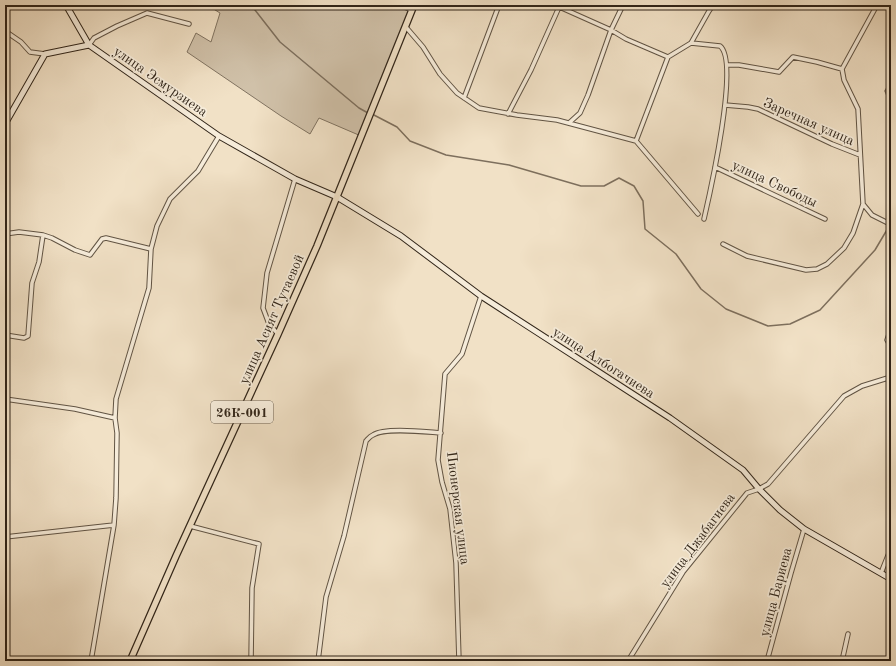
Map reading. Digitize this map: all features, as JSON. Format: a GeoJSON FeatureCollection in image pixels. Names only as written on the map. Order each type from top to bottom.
{"type":"FeatureCollection","features":[{"type":"Feature","properties":{"kind":"main road","name":"улица Асият Тутаевой"},"geometry":{"type":"LineString","coordinates":[[130,661],[278,334],[337,197],[413,7]]}},
{"type":"Feature","properties":{"kind":"street"},"geometry":{"type":"LineString","coordinates":[[66,5],[89,45]]}},
{"type":"Feature","properties":{"kind":"street"},"geometry":{"type":"LineString","coordinates":[[399,5],[413,7]]}},
{"type":"Feature","properties":{"kind":"street"},"geometry":{"type":"LineString","coordinates":[[464,98],[499,5]]}},
{"type":"Feature","properties":{"kind":"street"},"geometry":{"type":"LineString","coordinates":[[555,5],[611,30],[626,39],[668,57]]}},
{"type":"Feature","properties":{"kind":"street"},"geometry":{"type":"LineString","coordinates":[[570,123],[580,113],[611,30],[623,5]]}},
{"type":"Feature","properties":{"kind":"street"},"geometry":{"type":"LineString","coordinates":[[636,141],[668,57],[691,43],[708,11],[713,5]]}},
{"type":"Feature","properties":{"kind":"street"},"geometry":{"type":"LineString","coordinates":[[723,244],[747,256],[806,270],[817,269],[827,264],[844,248],[853,233],[863,204],[858,109],[844,80],[842,69],[877,5]]}},
{"type":"Feature","properties":{"kind":"street"},"geometry":{"type":"LineString","coordinates":[[508,114],[531,70],[560,6]]}},
{"type":"Feature","properties":{"kind":"street"},"geometry":{"type":"LineString","coordinates":[[5,31],[21,42],[30,52],[45,54],[89,45],[94,38],[148,13],[189,24]]}},
{"type":"Feature","properties":{"kind":"street"},"geometry":{"type":"LineString","coordinates":[[405,26],[423,47],[440,74],[457,93],[479,108],[508,114],[557,120],[636,141],[698,214]]}},
{"type":"Feature","properties":{"kind":"street"},"geometry":{"type":"LineString","coordinates":[[691,43],[721,46],[725,52],[726,65],[725,106],[715,168],[704,219]]}},
{"type":"Feature","properties":{"kind":"street","name":"улица Эсмурзиева"},"geometry":{"type":"LineString","coordinates":[[89,45],[219,136],[295,179]]}},
{"type":"Feature","properties":{"kind":"street"},"geometry":{"type":"LineString","coordinates":[[5,124],[45,54]]}},
{"type":"Feature","properties":{"kind":"street"},"geometry":{"type":"LineString","coordinates":[[726,65],[739,65],[779,72],[793,57],[842,69]]}},
{"type":"Feature","properties":{"kind":"street","name":"Заречная улица"},"geometry":{"type":"LineString","coordinates":[[725,106],[758,109],[832,144],[860,155]]}},
{"type":"Feature","properties":{"kind":"street"},"geometry":{"type":"LineString","coordinates":[[91,661],[114,525],[116,498],[116,398],[149,288],[151,248],[157,226],[170,199],[198,171],[219,136]]}},
{"type":"Feature","properties":{"kind":"street","name":"улица Свободы"},"geometry":{"type":"LineString","coordinates":[[715,168],[825,219]]}},
{"type":"Feature","properties":{"kind":"street"},"geometry":{"type":"LineString","coordinates":[[278,334],[269,324],[263,308],[267,273],[295,179]]}},
{"type":"Feature","properties":{"kind":"street","name":"улица Албогачиева"},"geometry":{"type":"LineString","coordinates":[[295,179],[337,197],[401,236],[481,296],[670,418],[742,470],[780,510],[804,529],[891,579]]}},
{"type":"Feature","properties":{"kind":"street"},"geometry":{"type":"LineString","coordinates":[[863,204],[872,215],[888,223]]}},
{"type":"Feature","properties":{"kind":"street"},"geometry":{"type":"LineString","coordinates":[[5,234],[18,232],[43,235],[75,250],[90,255],[102,239],[106,238],[151,248]]}},
{"type":"Feature","properties":{"kind":"street"},"geometry":{"type":"LineString","coordinates":[[5,335],[24,338],[28,336],[32,283],[39,262],[43,235]]}},
{"type":"Feature","properties":{"kind":"street","name":"Пионерская улица"},"geometry":{"type":"LineString","coordinates":[[458,661],[456,562],[450,509],[442,482],[438,460],[445,374],[462,354],[481,296]]}},
{"type":"Feature","properties":{"kind":"street"},"geometry":{"type":"LineString","coordinates":[[891,328],[887,340],[891,347]]}},
{"type":"Feature","properties":{"kind":"street","name":"улица Джабагиева"},"geometry":{"type":"LineString","coordinates":[[628,661],[683,572],[747,493],[768,484],[844,396],[862,386],[891,377]]}},
{"type":"Feature","properties":{"kind":"street"},"geometry":{"type":"LineString","coordinates":[[5,399],[75,409],[115,418]]}},
{"type":"Feature","properties":{"kind":"street"},"geometry":{"type":"LineString","coordinates":[[318,661],[326,597],[344,536],[366,441],[374,434],[388,431],[410,430],[441,433]]}},
{"type":"Feature","properties":{"kind":"street"},"geometry":{"type":"LineString","coordinates":[[5,536],[114,525]]}},
{"type":"Feature","properties":{"kind":"street"},"geometry":{"type":"LineString","coordinates":[[190,526],[259,544],[252,588],[251,661]]}},
{"type":"Feature","properties":{"kind":"street","name":"улица Бариева"},"geometry":{"type":"LineString","coordinates":[[768,661],[804,529]]}},
{"type":"Feature","properties":{"kind":"street"},"geometry":{"type":"LineString","coordinates":[[881,573],[891,548]]}},
{"type":"Feature","properties":{"kind":"street"},"geometry":{"type":"LineString","coordinates":[[842,661],[848,634]]}},
{"type":"Feature","properties":{"kind":"shaded area"},"geometry":{"type":"Polygon","coordinates":[[[207,5],[399,5],[412,10],[361,136],[319,118],[310,134],[187,52],[196,33],[211,42],[220,13],[207,5]]]}},
{"type":"Feature","properties":{"kind":"waterway"},"geometry":{"type":"LineString","coordinates":[[251,5],[280,42],[359,108],[368,113]]}},
{"type":"Feature","properties":{"kind":"waterway"},"geometry":{"type":"LineString","coordinates":[[891,81],[885,91],[891,105]]}},
{"type":"Feature","properties":{"kind":"waterway"},"geometry":{"type":"LineString","coordinates":[[372,114],[397,127],[410,141],[446,155],[509,165],[581,186],[604,186],[619,178],[634,186],[643,201],[645,229],[676,254],[701,289],[726,309],[768,326],[790,324],[820,310],[875,250],[891,223]]}}]}
